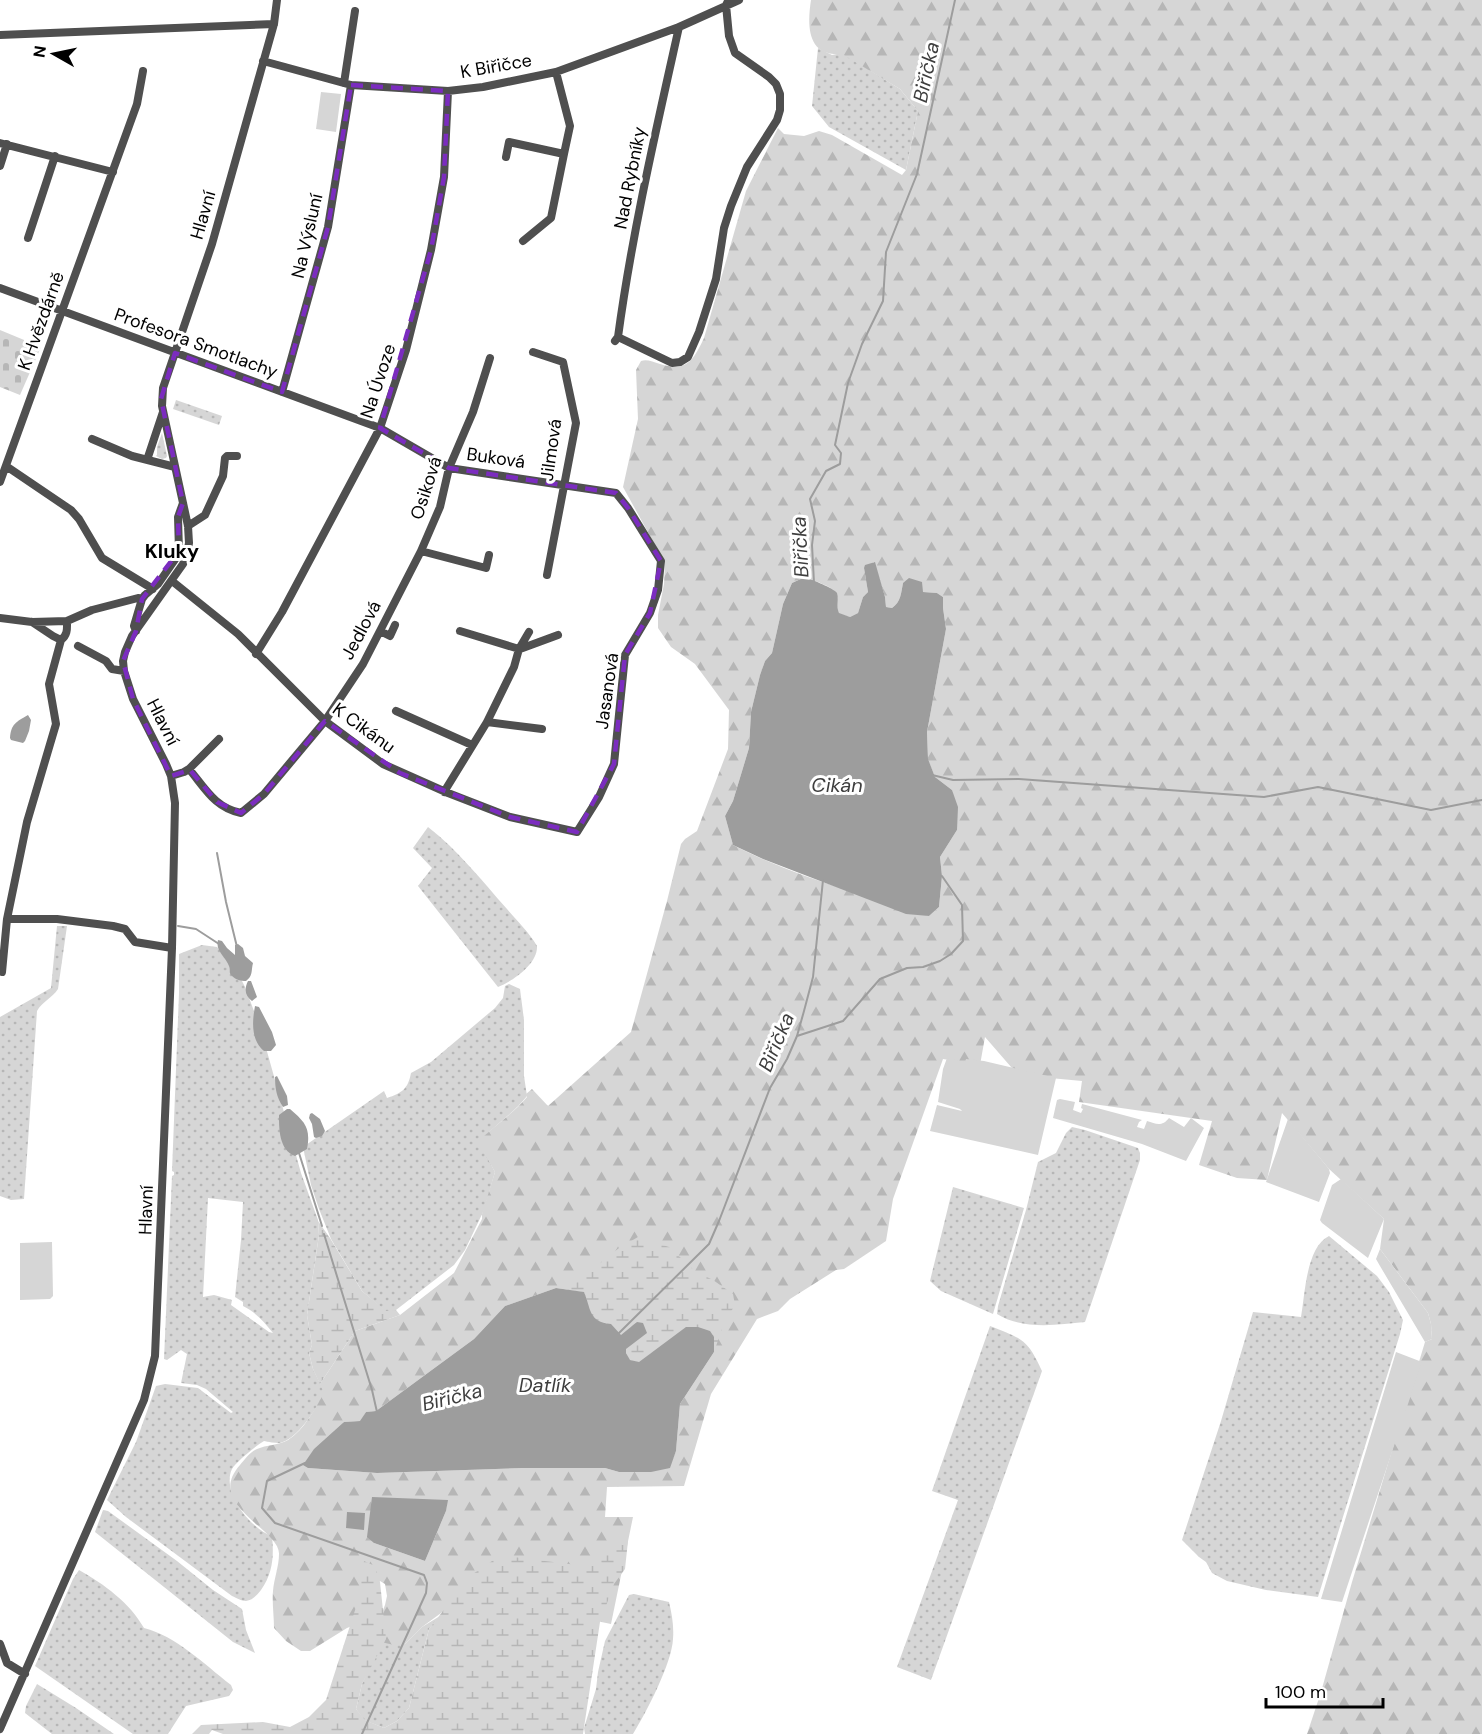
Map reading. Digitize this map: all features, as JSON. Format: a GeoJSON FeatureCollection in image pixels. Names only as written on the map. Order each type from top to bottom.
{"type":"FeatureCollection","features":[{"type":"Feature","properties":{"kind":"street","name":"Hlavní"},"geometry":{"type":"LineString","coordinates":[[0,1729],[144,1400],[155,1356],[172,948],[175,802],[171,776],[133,699],[123,671],[123,661],[127,645],[172,581],[187,554],[188,526],[163,412],[163,388],[213,244],[274,24],[277,0]]}},
{"type":"Feature","properties":{"kind":"street","name":"K Biřičce"},"geometry":{"type":"LineString","coordinates":[[263,61],[348,84],[448,91],[483,87],[556,72],[679,27],[727,3],[739,0]]}},
{"type":"Feature","properties":{"kind":"street","name":"Nad Rybníky"},"geometry":{"type":"LineString","coordinates":[[679,27],[616,340],[672,363],[680,362],[688,357],[699,332],[716,279],[724,228],[731,206],[747,167],[777,120],[780,110],[780,94],[776,84],[770,77],[735,53],[729,36],[727,3]]}},
{"type":"Feature","properties":{"kind":"street","name":"Na Výsluní"},"geometry":{"type":"LineString","coordinates":[[282,392],[328,226],[348,84],[355,11]]}},
{"type":"Feature","properties":{"kind":"street"},"geometry":{"type":"LineString","coordinates":[[0,35],[274,24]]}},
{"type":"Feature","properties":{"kind":"street","name":"K Hvězdárně"},"geometry":{"type":"LineString","coordinates":[[0,482],[114,172],[137,104],[143,71]]}},
{"type":"Feature","properties":{"kind":"street"},"geometry":{"type":"LineString","coordinates":[[523,241],[551,218],[570,126],[556,72]]}},
{"type":"Feature","properties":{"kind":"street","name":"Na Úvoze"},"geometry":{"type":"LineString","coordinates":[[256,654],[282,612],[380,428],[406,350],[431,250],[444,177],[448,91]]}},
{"type":"Feature","properties":{"kind":"street"},"geometry":{"type":"LineString","coordinates":[[506,157],[509,142],[564,154]]}},
{"type":"Feature","properties":{"kind":"street"},"geometry":{"type":"LineString","coordinates":[[0,166],[4,143],[114,172]]}},
{"type":"Feature","properties":{"kind":"street"},"geometry":{"type":"LineString","coordinates":[[28,238],[54,156]]}},
{"type":"Feature","properties":{"kind":"street","name":"Profesora Smotlachy"},"geometry":{"type":"LineString","coordinates":[[0,288],[380,428]]}},
{"type":"Feature","properties":{"kind":"street","name":"Jilmová"},"geometry":{"type":"LineString","coordinates":[[533,352],[564,362],[576,423],[547,575]]}},
{"type":"Feature","properties":{"kind":"street","name":"Osiková"},"geometry":{"type":"LineString","coordinates":[[421,551],[440,507],[449,468],[473,412],[490,358]]}},
{"type":"Feature","properties":{"kind":"street","name":"Hlavní"},"geometry":{"type":"LineString","coordinates":[[147,460],[163,412]]}},
{"type":"Feature","properties":{"kind":"street","name":"Buková"},"geometry":{"type":"LineString","coordinates":[[380,428],[449,468],[616,493]]}},
{"type":"Feature","properties":{"kind":"street"},"geometry":{"type":"LineString","coordinates":[[92,439],[132,456],[175,467]]}},
{"type":"Feature","properties":{"kind":"street"},"geometry":{"type":"LineString","coordinates":[[188,526],[205,515],[223,476],[225,458],[237,456]]}},
{"type":"Feature","properties":{"kind":"street"},"geometry":{"type":"LineString","coordinates":[[6,466],[71,510],[79,519],[102,558],[153,589]]}},
{"type":"Feature","properties":{"kind":"street","name":"Jasanová"},"geometry":{"type":"LineString","coordinates":[[577,832],[599,797],[614,764],[625,655],[650,614],[658,590],[660,561],[628,508],[616,493]]}},
{"type":"Feature","properties":{"kind":"street","name":"Hlavní"},"geometry":{"type":"LineString","coordinates":[[136,632],[134,626],[142,599],[158,584],[179,551],[178,517],[183,503]]}},
{"type":"Feature","properties":{"kind":"street"},"geometry":{"type":"LineString","coordinates":[[421,551],[486,568],[489,555]]}},
{"type":"Feature","properties":{"kind":"street","name":"Jedlová"},"geometry":{"type":"LineString","coordinates":[[189,769],[217,802],[228,810],[241,813],[264,794],[325,721],[363,664],[421,551]]}},
{"type":"Feature","properties":{"kind":"street","name":"K Cikánu"},"geometry":{"type":"LineString","coordinates":[[172,581],[238,634],[325,721],[383,764],[444,792],[510,817],[577,832]]}},
{"type":"Feature","properties":{"kind":"street"},"geometry":{"type":"LineString","coordinates":[[0,618],[32,622],[67,621],[92,610],[138,597],[142,599]]}},
{"type":"Feature","properties":{"kind":"street"},"geometry":{"type":"LineString","coordinates":[[2,972],[7,919],[27,822],[56,724],[49,684],[61,640],[65,637],[67,621]]}},
{"type":"Feature","properties":{"kind":"street"},"geometry":{"type":"LineString","coordinates":[[32,622],[61,640]]}},
{"type":"Feature","properties":{"kind":"street"},"geometry":{"type":"LineString","coordinates":[[380,631],[390,636],[395,625]]}},
{"type":"Feature","properties":{"kind":"street"},"geometry":{"type":"LineString","coordinates":[[460,631],[519,649],[558,635]]}},
{"type":"Feature","properties":{"kind":"street"},"geometry":{"type":"LineString","coordinates":[[444,792],[487,722],[514,667],[519,649],[529,632]]}},
{"type":"Feature","properties":{"kind":"street"},"geometry":{"type":"LineString","coordinates":[[78,646],[106,661],[112,669],[123,671]]}},
{"type":"Feature","properties":{"kind":"street"},"geometry":{"type":"LineString","coordinates":[[396,711],[472,745]]}},
{"type":"Feature","properties":{"kind":"street"},"geometry":{"type":"LineString","coordinates":[[487,722],[542,729]]}},
{"type":"Feature","properties":{"kind":"street"},"geometry":{"type":"LineString","coordinates":[[171,776],[189,769],[219,739]]}},
{"type":"Feature","properties":{"kind":"street"},"geometry":{"type":"LineString","coordinates":[[7,919],[57,919],[106,924],[125,929],[135,942],[172,948]]}},
{"type":"Feature","properties":{"kind":"street"},"geometry":{"type":"LineString","coordinates":[[0,1644],[7,1663],[25,1674]]}},
{"type":"Feature","properties":{"kind":"highlighted area"},"geometry":{"type":"Polygon","coordinates":[[[351,85],[448,91],[444,177],[431,250],[380,428],[449,468],[616,493],[628,508],[661,561],[650,613],[625,655],[614,764],[577,832],[510,817],[400,773],[325,721],[264,794],[241,813],[217,802],[190,770],[171,776],[133,699],[123,661],[136,631],[142,599],[179,551],[178,517],[183,503],[161,399],[175,353],[282,392],[328,227],[351,85]]]}},
{"type":"Feature","properties":{"kind":"green space"},"geometry":{"type":"Polygon","coordinates":[[[811,0],[1482,0],[1482,1734],[1307,1734],[1425,1342],[1432,1339],[1428,1313],[1380,1249],[1384,1219],[1329,1169],[1282,1113],[1267,1180],[1237,1178],[1199,1165],[1212,1121],[1079,1102],[1082,1081],[1018,1075],[985,1037],[980,1065],[943,1059],[893,1199],[886,1241],[844,1269],[836,1270],[790,1299],[778,1311],[757,1319],[711,1394],[684,1486],[607,1487],[605,1517],[633,1517],[611,1624],[587,1619],[452,1605],[422,1627],[405,1644],[394,1645],[381,1642],[377,1625],[387,1596],[385,1584],[380,1581],[377,1582],[357,1624],[310,1651],[301,1651],[286,1641],[274,1628],[273,1591],[279,1554],[276,1545],[268,1535],[237,1504],[231,1492],[231,1479],[252,1452],[288,1440],[304,1425],[324,1393],[320,1384],[355,1331],[400,1315],[454,1273],[482,1219],[495,1172],[478,1142],[521,1103],[532,1089],[548,1106],[631,1032],[681,844],[697,831],[728,749],[729,710],[695,664],[671,647],[658,628],[665,563],[623,487],[638,419],[636,370],[643,360],[677,367],[688,363],[696,353],[704,338],[746,191],[778,128],[784,134],[804,136],[819,131],[832,135],[902,175],[906,170],[918,111],[900,89],[842,54],[830,54],[816,45],[812,38],[809,20],[811,0]],[[874,562],[864,568],[868,592],[863,597],[858,613],[850,617],[839,614],[837,596],[831,588],[805,577],[792,583],[783,604],[772,653],[765,661],[760,675],[751,712],[749,748],[733,801],[725,816],[733,845],[805,876],[929,916],[939,907],[942,876],[940,857],[957,830],[952,790],[935,777],[928,760],[927,732],[946,629],[943,597],[937,593],[923,592],[903,583],[897,603],[892,608],[886,607],[874,562]],[[556,1288],[505,1306],[474,1339],[376,1411],[366,1412],[361,1421],[344,1422],[308,1468],[377,1473],[522,1468],[605,1468],[619,1472],[673,1458],[676,1451],[680,1404],[714,1352],[626,1353],[584,1292],[556,1288]],[[447,1500],[374,1543],[425,1561],[446,1511],[447,1500]]]}},
{"type":"Feature","properties":{"kind":"green space"},"geometry":{"type":"Polygon","coordinates":[[[818,48],[832,55],[842,53],[900,89],[918,111],[906,170],[829,127],[812,106],[818,48]]]}},
{"type":"Feature","properties":{"kind":"green space"},"geometry":{"type":"Polygon","coordinates":[[[321,92],[341,94],[336,132],[316,129],[321,92]]]}},
{"type":"Feature","properties":{"kind":"green space"},"geometry":{"type":"Polygon","coordinates":[[[0,330],[41,347],[20,395],[0,387],[0,330]]]}},
{"type":"Feature","properties":{"kind":"green space"},"geometry":{"type":"Polygon","coordinates":[[[176,400],[222,416],[219,425],[173,409],[176,400]]]}},
{"type":"Feature","properties":{"kind":"green space"},"geometry":{"type":"Polygon","coordinates":[[[162,433],[167,456],[162,459],[156,456],[162,433]]]}},
{"type":"Feature","properties":{"kind":"green space"},"geometry":{"type":"Polygon","coordinates":[[[428,827],[469,866],[527,931],[537,946],[533,959],[524,971],[498,987],[418,886],[432,868],[413,848],[428,827]]]}},
{"type":"Feature","properties":{"kind":"green space"},"geometry":{"type":"Polygon","coordinates":[[[57,926],[67,926],[58,989],[37,1011],[24,1199],[11,1200],[0,1196],[0,1017],[51,988],[57,926]]]}},
{"type":"Feature","properties":{"kind":"green space"},"geometry":{"type":"Polygon","coordinates":[[[202,945],[217,947],[233,963],[245,987],[261,1030],[301,1173],[318,1220],[319,1235],[307,1315],[312,1345],[309,1353],[313,1369],[325,1393],[306,1422],[293,1436],[279,1443],[264,1441],[232,1469],[230,1478],[234,1498],[255,1526],[272,1536],[273,1557],[268,1577],[258,1594],[246,1601],[232,1596],[126,1517],[107,1500],[136,1442],[156,1386],[165,1384],[198,1388],[231,1413],[233,1412],[206,1389],[181,1383],[187,1354],[181,1350],[167,1360],[164,1359],[172,1176],[174,1175],[172,1171],[179,954],[202,945]],[[208,1198],[203,1297],[214,1295],[232,1300],[231,1305],[273,1333],[263,1321],[243,1306],[243,1302],[235,1297],[243,1202],[208,1198]]]}},
{"type":"Feature","properties":{"kind":"green space"},"geometry":{"type":"Polygon","coordinates":[[[509,984],[520,989],[524,1020],[524,1076],[527,1096],[479,1142],[495,1172],[484,1210],[465,1250],[454,1265],[396,1310],[386,1312],[362,1291],[331,1239],[311,1185],[303,1147],[384,1091],[387,1098],[400,1092],[406,1087],[411,1073],[431,1062],[495,1008],[503,998],[505,986],[509,984]]]}},
{"type":"Feature","properties":{"kind":"green space"},"geometry":{"type":"Polygon","coordinates":[[[947,1058],[965,1062],[966,1059],[984,1061],[1056,1078],[1038,1155],[930,1131],[937,1105],[962,1111],[938,1102],[947,1058]]]}},
{"type":"Feature","properties":{"kind":"green space"},"geometry":{"type":"Polygon","coordinates":[[[1057,1100],[1075,1102],[1073,1110],[1081,1113],[1082,1104],[1142,1120],[1137,1127],[1144,1129],[1147,1121],[1161,1124],[1169,1118],[1184,1127],[1191,1118],[1204,1128],[1186,1161],[1142,1144],[1053,1118],[1057,1100]]]}},
{"type":"Feature","properties":{"kind":"green space"},"geometry":{"type":"Polygon","coordinates":[[[1288,1119],[1329,1169],[1330,1173],[1319,1202],[1266,1182],[1288,1119]]]}},
{"type":"Feature","properties":{"kind":"green space"},"geometry":{"type":"Polygon","coordinates":[[[1072,1127],[1138,1148],[1140,1160],[1085,1322],[1040,1325],[1007,1319],[997,1314],[998,1306],[1038,1162],[1056,1153],[1066,1133],[1072,1127]]]}},
{"type":"Feature","properties":{"kind":"green space"},"geometry":{"type":"Polygon","coordinates":[[[1341,1179],[1384,1219],[1368,1258],[1320,1220],[1332,1185],[1341,1179]]]}},
{"type":"Feature","properties":{"kind":"green space"},"geometry":{"type":"Polygon","coordinates":[[[953,1187],[1024,1208],[993,1314],[941,1291],[930,1281],[953,1187]]]}},
{"type":"Feature","properties":{"kind":"green space"},"geometry":{"type":"Polygon","coordinates":[[[318,1221],[362,1291],[386,1311],[396,1310],[400,1315],[355,1331],[320,1384],[309,1353],[312,1345],[307,1315],[319,1235],[318,1221]]]}},
{"type":"Feature","properties":{"kind":"green space"},"geometry":{"type":"Polygon","coordinates":[[[1329,1236],[1377,1276],[1389,1292],[1403,1320],[1318,1597],[1266,1590],[1227,1581],[1212,1573],[1206,1562],[1182,1540],[1221,1421],[1253,1312],[1301,1317],[1311,1261],[1315,1250],[1329,1236]]]}},
{"type":"Feature","properties":{"kind":"green space"},"geometry":{"type":"Polygon","coordinates":[[[638,1237],[669,1247],[695,1271],[733,1294],[735,1305],[724,1323],[714,1352],[714,1337],[665,1342],[639,1363],[629,1360],[626,1353],[647,1334],[637,1322],[621,1335],[611,1324],[596,1321],[589,1309],[584,1292],[567,1290],[619,1248],[638,1237]]]}},
{"type":"Feature","properties":{"kind":"green space"},"geometry":{"type":"Polygon","coordinates":[[[52,1242],[53,1296],[50,1299],[20,1300],[20,1243],[52,1242]]]}},
{"type":"Feature","properties":{"kind":"green space"},"geometry":{"type":"Polygon","coordinates":[[[1380,1249],[1428,1313],[1432,1339],[1425,1342],[1380,1266],[1376,1259],[1380,1249]]]}},
{"type":"Feature","properties":{"kind":"green space"},"geometry":{"type":"Polygon","coordinates":[[[990,1326],[1022,1341],[1032,1352],[1042,1371],[931,1680],[897,1667],[958,1500],[932,1491],[990,1326]]]}},
{"type":"Feature","properties":{"kind":"green space"},"geometry":{"type":"Polygon","coordinates":[[[1396,1352],[1422,1362],[1342,1602],[1321,1599],[1396,1352]]]}},
{"type":"Feature","properties":{"kind":"green space"},"geometry":{"type":"Polygon","coordinates":[[[103,1510],[108,1511],[242,1609],[246,1630],[255,1653],[233,1642],[95,1532],[103,1510]]]}},
{"type":"Feature","properties":{"kind":"green space"},"geometry":{"type":"Polygon","coordinates":[[[628,1541],[625,1569],[614,1584],[600,1622],[583,1734],[223,1734],[212,1730],[209,1734],[192,1734],[201,1725],[263,1722],[290,1727],[309,1717],[326,1700],[358,1601],[364,1561],[375,1566],[380,1582],[386,1639],[362,1684],[356,1709],[365,1720],[384,1728],[397,1721],[409,1708],[429,1629],[470,1576],[492,1561],[513,1557],[577,1565],[598,1560],[622,1542],[628,1541]]]}},
{"type":"Feature","properties":{"kind":"green space"},"geometry":{"type":"Polygon","coordinates":[[[79,1570],[116,1595],[144,1628],[178,1644],[231,1685],[233,1690],[229,1696],[186,1706],[168,1734],[133,1734],[35,1666],[79,1570]]]}},
{"type":"Feature","properties":{"kind":"green space"},"geometry":{"type":"Polygon","coordinates":[[[634,1594],[669,1602],[673,1634],[668,1661],[651,1701],[633,1734],[585,1734],[584,1728],[596,1689],[605,1641],[629,1595],[634,1594]]]}},
{"type":"Feature","properties":{"kind":"green space"},"geometry":{"type":"Polygon","coordinates":[[[440,1616],[429,1629],[409,1708],[397,1721],[384,1728],[364,1720],[356,1709],[362,1684],[381,1642],[405,1644],[422,1627],[440,1616]]]}},
{"type":"Feature","properties":{"kind":"green space"},"geometry":{"type":"Polygon","coordinates":[[[37,1684],[114,1734],[52,1734],[25,1713],[37,1684]]]}},
{"type":"Feature","properties":{"kind":"water","name":"Cikán"},"geometry":{"type":"Polygon","coordinates":[[[875,562],[886,607],[892,608],[897,603],[903,583],[909,578],[922,582],[923,592],[937,593],[943,597],[946,629],[927,732],[928,759],[935,777],[952,790],[958,807],[957,830],[940,857],[942,876],[939,907],[929,916],[906,914],[763,859],[733,845],[725,816],[733,801],[749,748],[751,712],[760,675],[765,661],[772,653],[783,604],[792,583],[805,577],[832,589],[837,593],[839,613],[850,617],[858,613],[863,597],[868,592],[865,565],[875,562]]]}},
{"type":"Feature","properties":{"kind":"water"},"geometry":{"type":"Polygon","coordinates":[[[28,715],[31,720],[25,741],[23,743],[11,740],[13,726],[28,715]]]}},
{"type":"Feature","properties":{"kind":"water"},"geometry":{"type":"Polygon","coordinates":[[[218,940],[222,941],[235,955],[235,945],[238,944],[243,948],[245,956],[253,963],[251,975],[246,981],[231,975],[228,963],[218,947],[218,940]]]}},
{"type":"Feature","properties":{"kind":"water"},"geometry":{"type":"Polygon","coordinates":[[[248,981],[251,981],[257,997],[252,1001],[246,992],[248,981]]]}},
{"type":"Feature","properties":{"kind":"water"},"geometry":{"type":"Polygon","coordinates":[[[255,1006],[259,1007],[272,1032],[276,1045],[271,1051],[264,1051],[257,1042],[253,1024],[255,1006]]]}},
{"type":"Feature","properties":{"kind":"water"},"geometry":{"type":"Polygon","coordinates":[[[277,1076],[287,1096],[288,1105],[283,1107],[276,1089],[275,1077],[277,1076]]]}},
{"type":"Feature","properties":{"kind":"water"},"geometry":{"type":"Polygon","coordinates":[[[287,1109],[300,1118],[306,1126],[308,1136],[307,1149],[295,1156],[286,1149],[280,1133],[279,1115],[287,1109]]]}},
{"type":"Feature","properties":{"kind":"water"},"geometry":{"type":"Polygon","coordinates":[[[312,1113],[320,1119],[325,1131],[322,1136],[316,1138],[309,1118],[312,1113]]]}},
{"type":"Feature","properties":{"kind":"water","name":"Datlík"},"geometry":{"type":"Polygon","coordinates":[[[556,1288],[584,1292],[594,1317],[611,1324],[621,1335],[637,1322],[643,1323],[647,1333],[626,1349],[630,1360],[639,1362],[686,1327],[698,1327],[710,1331],[714,1337],[714,1352],[680,1404],[676,1451],[670,1468],[651,1472],[619,1472],[605,1468],[522,1468],[377,1473],[308,1468],[303,1465],[314,1449],[344,1422],[360,1421],[366,1412],[376,1411],[474,1339],[505,1306],[556,1288]]]}},
{"type":"Feature","properties":{"kind":"water"},"geometry":{"type":"Polygon","coordinates":[[[372,1497],[448,1500],[446,1511],[425,1561],[374,1543],[367,1537],[372,1497]]]}},
{"type":"Feature","properties":{"kind":"water"},"geometry":{"type":"Polygon","coordinates":[[[347,1512],[365,1513],[364,1530],[346,1528],[347,1512]]]}},
{"type":"Feature","properties":{"kind":"waterway","name":"Biřička"},"geometry":{"type":"LineString","coordinates":[[814,583],[812,545],[815,521],[810,499],[826,471],[840,464],[841,453],[835,445],[848,383],[862,344],[883,301],[886,252],[917,174],[955,0]]}},
{"type":"Feature","properties":{"kind":"waterway"},"geometry":{"type":"LineString","coordinates":[[932,775],[953,780],[1019,779],[1264,797],[1318,787],[1431,810],[1482,800]]}},
{"type":"Feature","properties":{"kind":"waterway"},"geometry":{"type":"LineString","coordinates":[[217,853],[237,947]]}},
{"type":"Feature","properties":{"kind":"waterway"},"geometry":{"type":"LineString","coordinates":[[797,1036],[843,1021],[880,979],[907,968],[923,967],[940,961],[951,954],[963,941],[962,905],[942,876]]}},
{"type":"Feature","properties":{"kind":"waterway","name":"Biřička"},"geometry":{"type":"LineString","coordinates":[[618,1334],[709,1244],[770,1088],[797,1036],[813,977],[823,880]]}},
{"type":"Feature","properties":{"kind":"waterway"},"geometry":{"type":"LineString","coordinates":[[178,926],[196,929],[219,944]]}},
{"type":"Feature","properties":{"kind":"waterway"},"geometry":{"type":"LineString","coordinates":[[299,1153],[322,1226]]}},
{"type":"Feature","properties":{"kind":"waterway"},"geometry":{"type":"LineString","coordinates":[[324,1234],[377,1412]]}},
{"type":"Feature","properties":{"kind":"waterway","name":"Biřička"},"geometry":{"type":"LineString","coordinates":[[305,1463],[267,1481],[262,1508],[275,1523],[424,1575],[427,1583],[426,1593],[362,1734]]}},
{"type":"Feature","properties":{"kind":"district","name":"Kluky"},"geometry":{"type":"Point","coordinates":[172,551]}}]}
